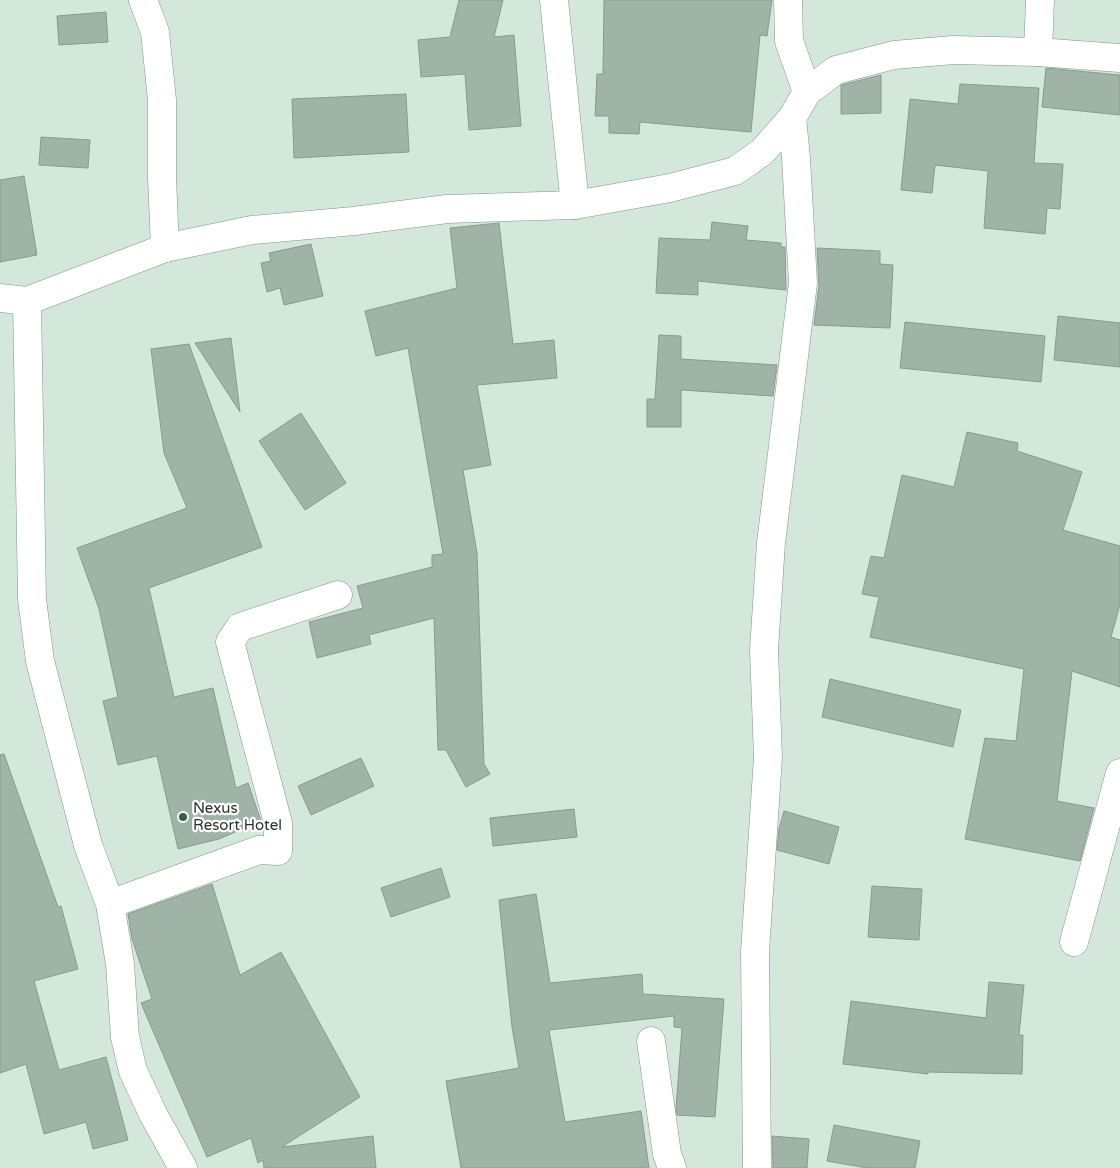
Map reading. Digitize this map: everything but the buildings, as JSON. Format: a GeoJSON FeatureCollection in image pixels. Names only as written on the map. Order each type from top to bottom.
{"type":"FeatureCollection","features":[{"type":"Feature","properties":{"kind":"street"},"geometry":{"type":"LineString","coordinates":[[143,0],[155,32],[162,100],[162,178],[165,248]]}},
{"type":"Feature","properties":{"kind":"street"},"geometry":{"type":"LineString","coordinates":[[554,0],[575,205]]}},
{"type":"Feature","properties":{"kind":"street"},"geometry":{"type":"LineString","coordinates":[[788,0],[789,41],[807,92]]}},
{"type":"Feature","properties":{"kind":"street"},"geometry":{"type":"LineString","coordinates":[[1038,52],[1040,0]]}},
{"type":"Feature","properties":{"kind":"street"},"geometry":{"type":"LineString","coordinates":[[0,298],[27,301],[165,248],[252,230],[354,221],[447,209],[575,205],[670,188],[735,172],[762,152],[792,118],[807,92],[836,70],[894,55],[953,50],[1038,52],[1120,58]]}},
{"type":"Feature","properties":{"kind":"street"},"geometry":{"type":"LineString","coordinates":[[757,1168],[755,952],[768,757],[764,650],[771,543],[803,283],[792,118]]}},
{"type":"Feature","properties":{"kind":"street"},"geometry":{"type":"LineString","coordinates":[[27,301],[32,599],[40,661],[88,845],[110,904],[120,964],[125,1037],[133,1071],[152,1114],[183,1168]]}},
{"type":"Feature","properties":{"kind":"street"},"geometry":{"type":"LineString","coordinates":[[110,904],[259,850],[278,851],[278,823],[230,642],[240,627],[338,595]]}},
{"type":"Feature","properties":{"kind":"street"},"geometry":{"type":"LineString","coordinates":[[1074,942],[1120,773]]}},
{"type":"Feature","properties":{"kind":"street"},"geometry":{"type":"LineString","coordinates":[[651,1041],[667,1154],[672,1168]]}},
{"type":"Feature","properties":{"kind":"place","name":"Nexus Resort Hotel"},"geometry":{"type":"Point","coordinates":[183,817]}}]}
